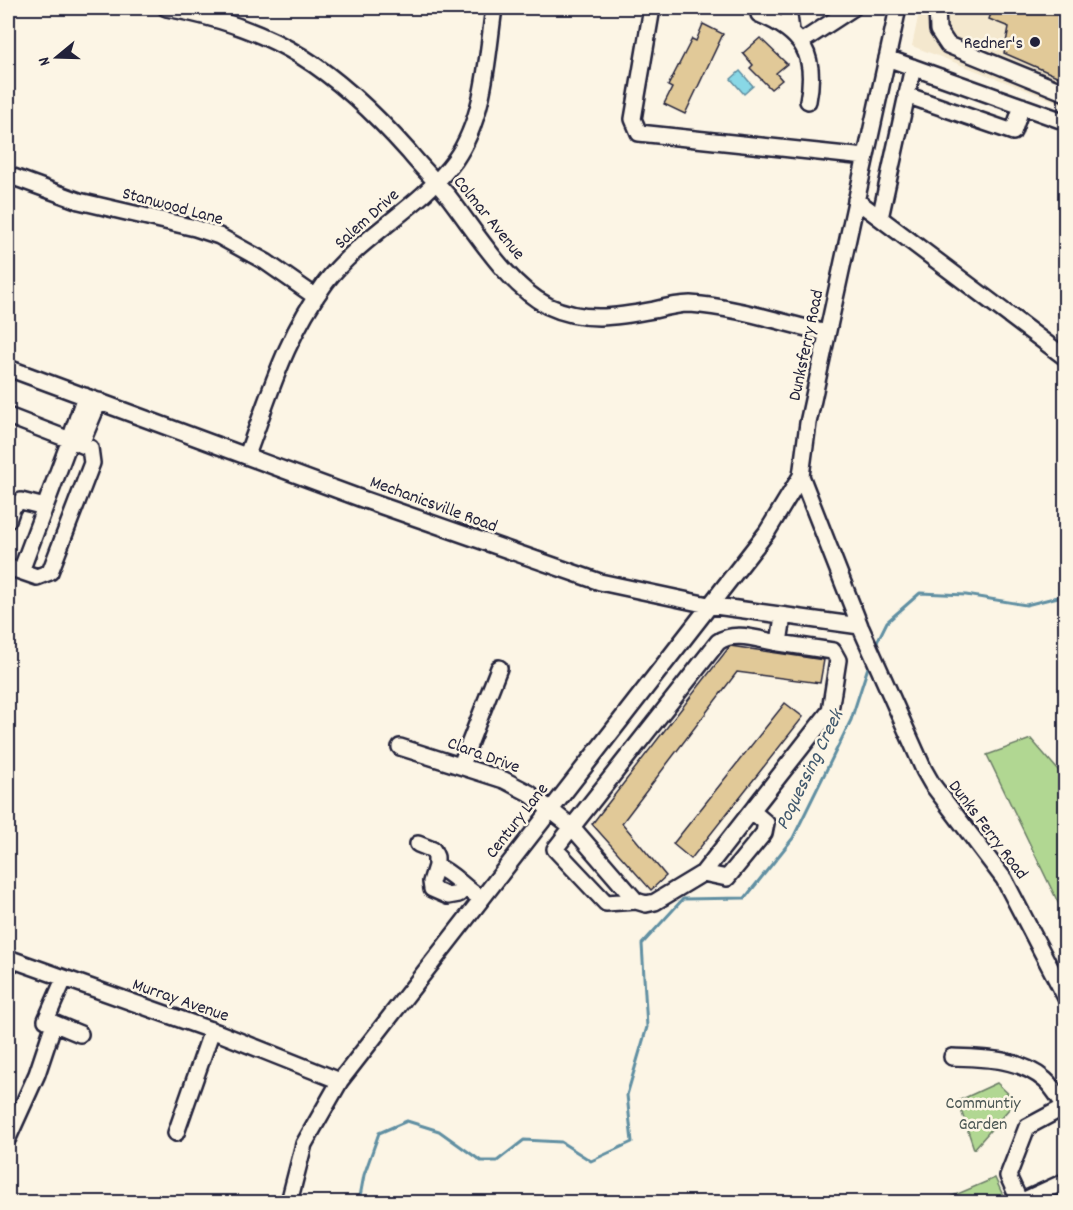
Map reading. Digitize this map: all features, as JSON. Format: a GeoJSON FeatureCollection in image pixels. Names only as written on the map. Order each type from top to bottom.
{"type":"FeatureCollection","features":[{"type":"Feature","properties":{"kind":"street","name":"Colmar Avenue"},"geometry":{"type":"LineString","coordinates":[[166,8],[225,20],[249,28],[301,54],[353,94],[435,181],[504,268],[538,300],[570,315],[603,318],[689,304],[738,312],[827,333]]}},
{"type":"Feature","properties":{"kind":"street","name":"Salem Drive"},"geometry":{"type":"LineString","coordinates":[[247,455],[284,352],[294,330],[316,297],[348,259],[435,181],[456,159],[476,119],[494,8]]}},
{"type":"Feature","properties":{"kind":"street"},"geometry":{"type":"LineString","coordinates":[[652,8],[633,119],[639,134],[864,157]]}},
{"type":"Feature","properties":{"kind":"street"},"geometry":{"type":"LineString","coordinates":[[758,8],[759,14],[796,36]]}},
{"type":"Feature","properties":{"kind":"street"},"geometry":{"type":"LineString","coordinates":[[788,8],[796,36],[813,76],[808,101]]}},
{"type":"Feature","properties":{"kind":"street"},"geometry":{"type":"LineString","coordinates":[[796,36],[853,8]]}},
{"type":"Feature","properties":{"kind":"street","name":"Dunksferry Road"},"geometry":{"type":"LineString","coordinates":[[884,681],[801,476],[808,423],[898,8]]}},
{"type":"Feature","properties":{"kind":"street"},"geometry":{"type":"LineString","coordinates":[[937,8],[938,30],[948,45],[1065,93]]}},
{"type":"Feature","properties":{"kind":"street"},"geometry":{"type":"LineString","coordinates":[[887,58],[1065,122]]}},
{"type":"Feature","properties":{"kind":"street"},"geometry":{"type":"LineString","coordinates":[[880,218],[913,67]]}},
{"type":"Feature","properties":{"kind":"street"},"geometry":{"type":"LineString","coordinates":[[906,95],[1013,132],[1022,106]]}},
{"type":"Feature","properties":{"kind":"street","name":"Stanwood Lane"},"geometry":{"type":"LineString","coordinates":[[8,175],[79,201],[195,228],[219,236],[266,262],[316,297]]}},
{"type":"Feature","properties":{"kind":"street"},"geometry":{"type":"LineString","coordinates":[[856,200],[1065,358]]}},
{"type":"Feature","properties":{"kind":"street","name":"Mechanicsville Road"},"geometry":{"type":"LineString","coordinates":[[8,368],[408,516],[600,582],[708,605],[783,616],[863,633]]}},
{"type":"Feature","properties":{"kind":"street"},"geometry":{"type":"LineString","coordinates":[[8,416],[76,442],[90,448],[92,464],[50,572],[37,577],[14,569],[76,442],[92,398]]}},
{"type":"Feature","properties":{"kind":"street","name":"Century Lane"},"geometry":{"type":"LineString","coordinates":[[289,1203],[304,1143],[340,1081],[550,808],[767,532],[801,476]]}},
{"type":"Feature","properties":{"kind":"street"},"geometry":{"type":"LineString","coordinates":[[8,520],[13,506],[21,501],[45,507]]}},
{"type":"Feature","properties":{"kind":"street"},"geometry":{"type":"LineString","coordinates":[[779,643],[783,616]]}},
{"type":"Feature","properties":{"kind":"street"},"geometry":{"type":"LineString","coordinates":[[726,636],[833,651],[838,660],[830,711],[752,811],[704,873],[656,902],[646,904],[636,901],[606,903],[555,849],[718,642],[726,636]]}},
{"type":"Feature","properties":{"kind":"street"},"geometry":{"type":"LineString","coordinates":[[461,765],[499,668]]}},
{"type":"Feature","properties":{"kind":"street","name":"Dunks Ferry Road"},"geometry":{"type":"LineString","coordinates":[[884,681],[932,784],[1009,886],[1065,998]]}},
{"type":"Feature","properties":{"kind":"street","name":"Clara Drive"},"geometry":{"type":"LineString","coordinates":[[400,747],[461,765],[529,792],[572,827],[636,901]]}},
{"type":"Feature","properties":{"kind":"street"},"geometry":{"type":"LineString","coordinates":[[704,873],[727,878],[764,833],[766,823],[752,811]]}},
{"type":"Feature","properties":{"kind":"street"},"geometry":{"type":"LineString","coordinates":[[418,844],[433,850],[436,857],[431,882],[432,889],[448,896],[459,894],[463,888]]}},
{"type":"Feature","properties":{"kind":"street"},"geometry":{"type":"LineString","coordinates":[[436,866],[452,873],[463,888],[481,898]]}},
{"type":"Feature","properties":{"kind":"street","name":"Murray Avenue"},"geometry":{"type":"LineString","coordinates":[[8,958],[212,1030],[340,1081]]}},
{"type":"Feature","properties":{"kind":"street"},"geometry":{"type":"LineString","coordinates":[[64,979],[46,1020],[80,1034]]}},
{"type":"Feature","properties":{"kind":"street"},"geometry":{"type":"LineString","coordinates":[[8,1138],[37,1074],[54,1023]]}},
{"type":"Feature","properties":{"kind":"street"},"geometry":{"type":"LineString","coordinates":[[176,1133],[212,1030]]}},
{"type":"Feature","properties":{"kind":"street"},"geometry":{"type":"LineString","coordinates":[[952,1057],[994,1058],[1020,1065],[1046,1081],[1065,1106],[1027,1127],[1008,1176],[1020,1202],[1065,1181]]}},
{"type":"Feature","properties":{"kind":"shaded area"},"geometry":{"type":"Polygon","coordinates":[[[920,8],[1065,8],[1065,105],[912,46],[920,8]]]}},
{"type":"Feature","properties":{"kind":"green space"},"geometry":{"type":"Polygon","coordinates":[[[1031,739],[1065,778],[1065,917],[987,755],[1031,739]]]}},
{"type":"Feature","properties":{"kind":"green space","name":"Communtiy Garden"},"geometry":{"type":"Polygon","coordinates":[[[997,1083],[1016,1101],[974,1149],[958,1101],[997,1083]]]}},
{"type":"Feature","properties":{"kind":"green space"},"geometry":{"type":"Polygon","coordinates":[[[995,1178],[1006,1202],[939,1202],[995,1178]]]}},
{"type":"Feature","properties":{"kind":"green space"},"geometry":{"type":"Polygon","coordinates":[[[1065,1189],[1065,1202],[1035,1202],[1065,1189]]]}},
{"type":"Feature","properties":{"kind":"water"},"geometry":{"type":"Polygon","coordinates":[[[740,71],[753,86],[744,94],[731,79],[740,71]]]}},
{"type":"Feature","properties":{"kind":"building","name":"Redner's"},"geometry":{"type":"Polygon","coordinates":[[[983,8],[1066,8],[1066,80],[1004,53],[1009,27],[989,19],[992,11],[983,8]]]}},
{"type":"Feature","properties":{"kind":"building"},"geometry":{"type":"Polygon","coordinates":[[[703,24],[723,34],[685,114],[664,104],[672,88],[668,86],[692,39],[696,41],[703,24]]]}},
{"type":"Feature","properties":{"kind":"building"},"geometry":{"type":"Polygon","coordinates":[[[760,38],[787,64],[776,73],[782,80],[771,89],[750,68],[753,65],[743,53],[760,38]]]}},
{"type":"Feature","properties":{"kind":"building"},"geometry":{"type":"Polygon","coordinates":[[[730,646],[824,660],[820,683],[737,672],[622,823],[666,876],[651,890],[592,824],[730,646]]]}},
{"type":"Feature","properties":{"kind":"building"},"geometry":{"type":"Polygon","coordinates":[[[785,703],[803,717],[691,859],[673,844],[785,703]]]}},
{"type":"Feature","properties":{"kind":"waterway","name":"Poquessing Creek"},"geometry":{"type":"LineString","coordinates":[[875,646],[887,622],[920,593],[966,595],[1026,605],[1066,595]]}},
{"type":"Feature","properties":{"kind":"waterway","name":"Poquessing Creek"},"geometry":{"type":"LineString","coordinates":[[359,1202],[364,1175],[379,1133],[407,1121],[439,1131],[481,1161],[497,1161],[524,1140],[561,1142],[591,1161],[632,1142],[627,1095],[647,1027],[642,944],[683,899],[745,898],[793,838],[851,720],[870,661]]}},
{"type":"Feature","properties":{"kind":"place","name":"Redner's"},"geometry":{"type":"Point","coordinates":[1035,42]}}]}
